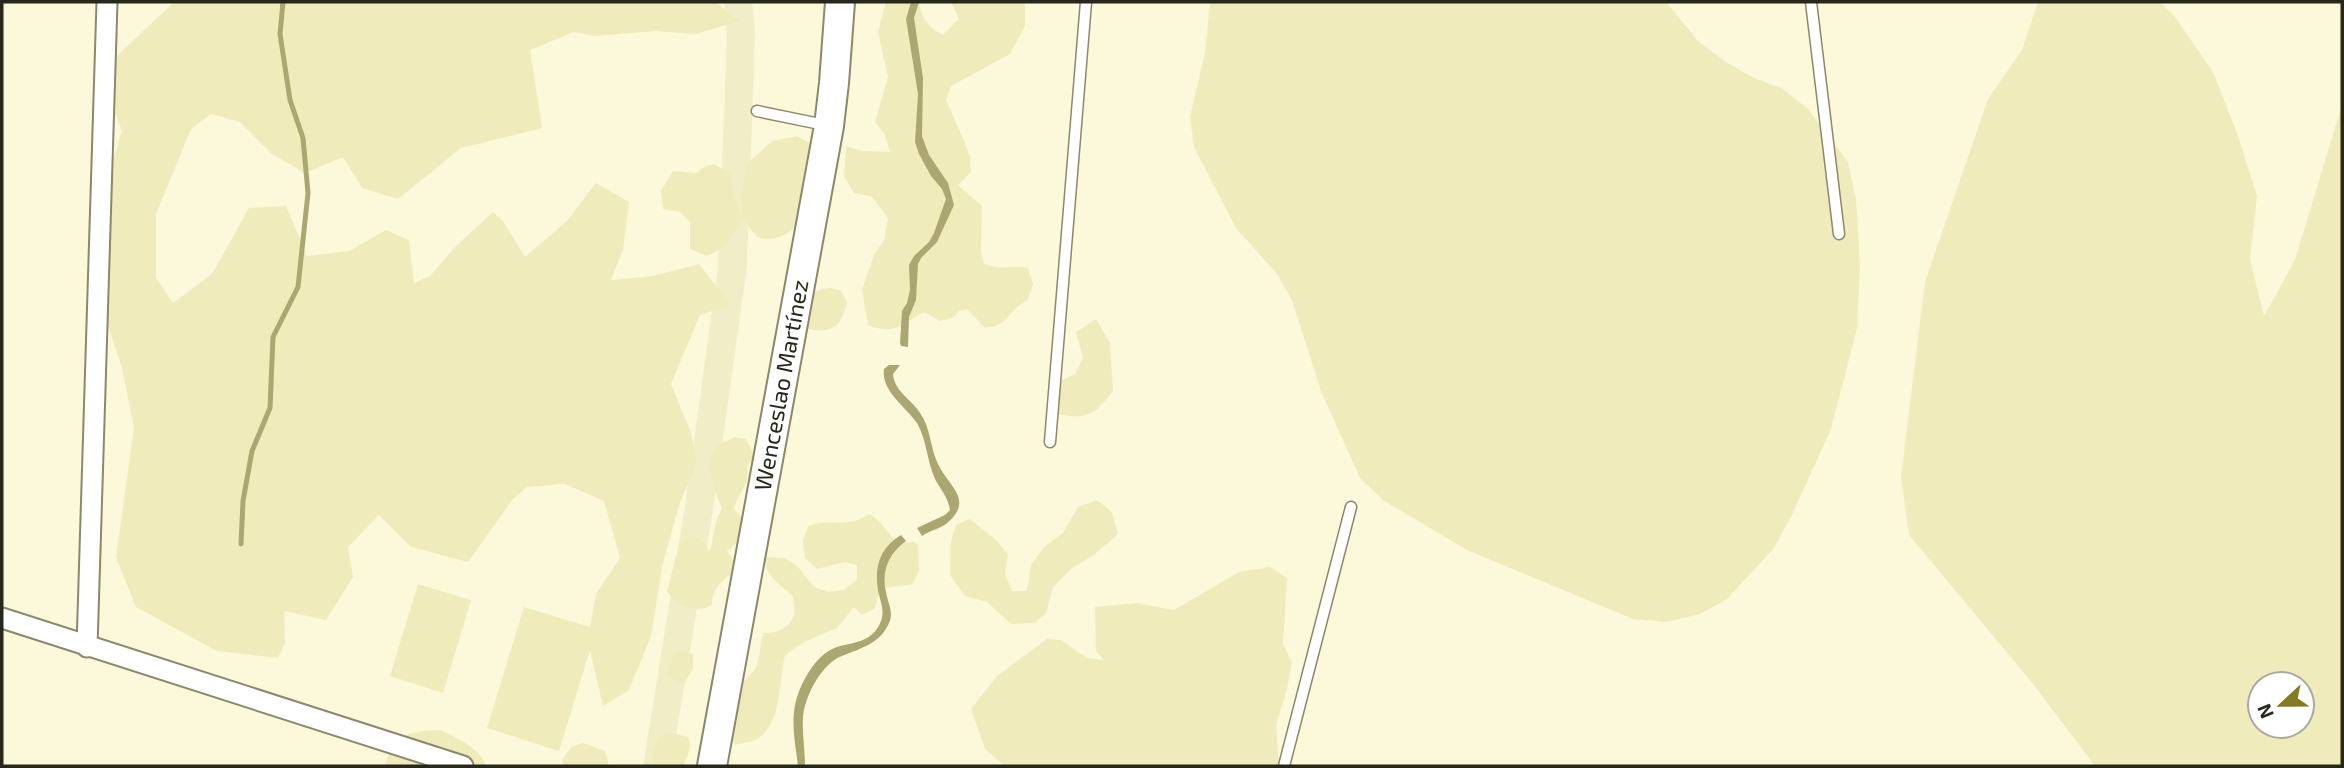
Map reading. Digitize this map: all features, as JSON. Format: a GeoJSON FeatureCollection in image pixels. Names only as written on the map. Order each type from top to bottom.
{"type":"FeatureCollection","features":[{"type":"Feature","properties":{"kind":"main road","name":"Wenceslao Martínez"},"geometry":{"type":"LineString","coordinates":[[712,766],[829,126],[840,2]]}},
{"type":"Feature","properties":{"kind":"street"},"geometry":{"type":"LineString","coordinates":[[88,647],[107,2]]}},
{"type":"Feature","properties":{"kind":"street"},"geometry":{"type":"LineString","coordinates":[[2,618],[463,766]]}},
{"type":"Feature","properties":{"kind":"lane"},"geometry":{"type":"LineString","coordinates":[[1050,442],[1086,2]]}},
{"type":"Feature","properties":{"kind":"lane"},"geometry":{"type":"LineString","coordinates":[[1811,2],[1839,234]]}},
{"type":"Feature","properties":{"kind":"lane"},"geometry":{"type":"LineString","coordinates":[[757,111],[829,126]]}},
{"type":"Feature","properties":{"kind":"lane"},"geometry":{"type":"LineString","coordinates":[[1284,766],[1350,507]]}},
{"type":"Feature","properties":{"kind":"shaded area"},"geometry":{"type":"Polygon","coordinates":[[[174,2],[715,2],[740,21],[695,34],[656,31],[594,36],[574,32],[530,50],[542,128],[461,148],[398,199],[362,188],[343,157],[305,173],[272,154],[240,122],[211,114],[191,129],[156,214],[156,278],[173,303],[212,274],[249,208],[286,206],[307,256],[349,251],[386,230],[409,240],[414,283],[430,276],[456,246],[493,212],[503,221],[525,257],[567,221],[596,183],[629,202],[623,249],[611,280],[653,276],[699,264],[731,305],[700,315],[671,384],[691,433],[697,464],[680,502],[662,567],[651,636],[629,690],[603,706],[590,650],[559,751],[487,728],[524,607],[590,627],[596,594],[620,558],[604,501],[565,484],[527,487],[513,499],[468,562],[411,547],[379,515],[348,547],[353,577],[326,620],[284,611],[285,643],[278,658],[217,651],[136,607],[116,557],[134,428],[122,368],[92,278],[97,212],[122,131],[107,92],[117,56],[174,2]]]}},
{"type":"Feature","properties":{"kind":"shaded area"},"geometry":{"type":"Polygon","coordinates":[[[724,2],[752,2],[755,32],[747,266],[713,510],[671,766],[643,766],[685,506],[718,267],[727,35],[724,2]]]}},
{"type":"Feature","properties":{"kind":"shaded area"},"geometry":{"type":"Polygon","coordinates":[[[886,2],[919,2],[926,22],[943,35],[959,19],[951,2],[1025,2],[1025,26],[1010,54],[951,86],[946,100],[970,157],[971,172],[958,185],[982,206],[981,252],[984,264],[1028,268],[1033,284],[1028,300],[993,327],[985,328],[967,309],[940,321],[924,312],[891,329],[868,325],[862,290],[874,255],[884,240],[888,218],[871,196],[854,193],[844,176],[846,146],[862,151],[890,152],[885,135],[875,122],[888,77],[878,32],[886,2]]]}},
{"type":"Feature","properties":{"kind":"shaded area"},"geometry":{"type":"Polygon","coordinates":[[[911,2],[919,2],[914,18],[923,78],[922,136],[929,155],[948,183],[954,205],[937,242],[918,264],[916,300],[909,317],[908,347],[901,346],[900,343],[902,311],[910,290],[909,265],[914,256],[929,242],[946,199],[919,154],[915,142],[918,94],[906,19],[911,2]]]}},
{"type":"Feature","properties":{"kind":"shaded area"},"geometry":{"type":"Polygon","coordinates":[[[1210,2],[1666,2],[1698,41],[1754,78],[1783,89],[1808,109],[1848,162],[1856,200],[1860,264],[1857,328],[1831,429],[1792,515],[1774,548],[1727,599],[1700,614],[1666,622],[1633,619],[1467,550],[1383,500],[1360,478],[1321,391],[1292,300],[1278,275],[1236,228],[1194,147],[1190,117],[1205,53],[1210,2]]]}},
{"type":"Feature","properties":{"kind":"shaded area"},"geometry":{"type":"Polygon","coordinates":[[[2038,2],[2160,2],[2175,17],[2213,72],[2237,133],[2257,196],[2250,259],[2264,316],[2295,260],[2342,105],[2342,766],[2095,766],[2033,684],[1909,535],[1901,477],[1925,282],[1988,99],[2022,50],[2038,2]]]}},
{"type":"Feature","properties":{"kind":"shaded area"},"geometry":{"type":"Polygon","coordinates":[[[797,136],[820,149],[812,212],[780,237],[757,237],[743,219],[723,248],[707,256],[690,249],[690,222],[680,212],[663,209],[661,191],[673,171],[696,173],[714,164],[730,174],[733,194],[742,216],[742,193],[747,164],[772,141],[797,136]]]}},
{"type":"Feature","properties":{"kind":"shaded area"},"geometry":{"type":"Polygon","coordinates":[[[831,288],[841,291],[847,302],[842,318],[834,327],[828,329],[805,328],[807,296],[831,288]]]}},
{"type":"Feature","properties":{"kind":"shaded area"},"geometry":{"type":"Polygon","coordinates":[[[1096,319],[1110,343],[1113,391],[1101,406],[1090,414],[1058,414],[1052,385],[1075,374],[1083,358],[1076,332],[1096,319]]]}},
{"type":"Feature","properties":{"kind":"shaded area"},"geometry":{"type":"Polygon","coordinates":[[[889,365],[900,365],[893,374],[894,380],[924,419],[938,464],[959,501],[959,508],[946,524],[922,536],[917,528],[950,510],[933,474],[917,423],[886,384],[884,369],[889,365]]]}},
{"type":"Feature","properties":{"kind":"shaded area"},"geometry":{"type":"Polygon","coordinates":[[[735,437],[746,439],[755,457],[747,466],[746,484],[734,509],[745,521],[742,539],[727,551],[739,569],[720,584],[714,593],[712,605],[693,609],[667,592],[679,545],[693,535],[710,551],[722,508],[710,475],[711,458],[720,444],[735,437]]]}},
{"type":"Feature","properties":{"kind":"shaded area"},"geometry":{"type":"Polygon","coordinates":[[[1097,500],[1112,512],[1118,534],[1094,555],[1072,568],[1053,587],[1046,613],[1035,623],[1011,624],[987,602],[965,596],[950,575],[951,541],[956,525],[970,519],[1008,554],[1005,574],[1012,591],[1027,591],[1031,565],[1044,547],[1063,533],[1078,507],[1097,500]]]}},
{"type":"Feature","properties":{"kind":"shaded area"},"geometry":{"type":"Polygon","coordinates":[[[870,514],[899,543],[914,542],[918,545],[919,570],[913,584],[885,588],[878,596],[875,608],[862,615],[854,607],[837,628],[804,642],[785,655],[778,701],[771,724],[757,739],[735,745],[726,732],[739,686],[754,671],[763,633],[782,629],[790,623],[794,614],[793,596],[770,575],[765,557],[785,558],[798,567],[814,587],[828,592],[843,590],[857,580],[857,565],[845,562],[817,569],[805,558],[803,541],[808,526],[853,521],[870,514]]]}},
{"type":"Feature","properties":{"kind":"shaded area"},"geometry":{"type":"Polygon","coordinates":[[[901,535],[906,541],[891,557],[885,577],[891,612],[889,623],[875,641],[835,660],[815,682],[803,718],[805,766],[798,766],[794,719],[795,703],[802,684],[814,665],[829,651],[863,640],[878,628],[883,613],[877,581],[878,565],[883,552],[901,535]]]}},
{"type":"Feature","properties":{"kind":"shaded area"},"geometry":{"type":"Polygon","coordinates":[[[1270,567],[1287,578],[1283,644],[1292,662],[1276,725],[1279,766],[1005,766],[985,749],[971,709],[997,676],[1047,639],[1061,640],[1087,658],[1104,660],[1096,651],[1095,607],[1136,603],[1174,610],[1239,572],[1270,567]]]}},
{"type":"Feature","properties":{"kind":"shaded area"},"geometry":{"type":"Polygon","coordinates":[[[418,584],[471,600],[443,693],[390,676],[418,584]]]}},
{"type":"Feature","properties":{"kind":"shaded area"},"geometry":{"type":"Polygon","coordinates":[[[680,651],[693,654],[693,669],[684,683],[678,683],[668,674],[673,655],[680,651]]]}},
{"type":"Feature","properties":{"kind":"shaded area"},"geometry":{"type":"Polygon","coordinates":[[[441,730],[474,749],[486,766],[386,764],[398,739],[422,731],[441,730]]]}},
{"type":"Feature","properties":{"kind":"shaded area"},"geometry":{"type":"Polygon","coordinates":[[[672,733],[688,737],[688,755],[683,766],[654,766],[652,749],[661,735],[672,733]]]}},
{"type":"Feature","properties":{"kind":"shaded area"},"geometry":{"type":"Polygon","coordinates":[[[583,743],[605,751],[609,766],[564,766],[562,760],[571,747],[583,743]]]}},
{"type":"Feature","properties":{"kind":"waterway"},"geometry":{"type":"LineString","coordinates":[[241,544],[243,501],[252,451],[270,408],[273,337],[298,287],[308,193],[303,138],[290,100],[280,34],[283,2]]}}]}
